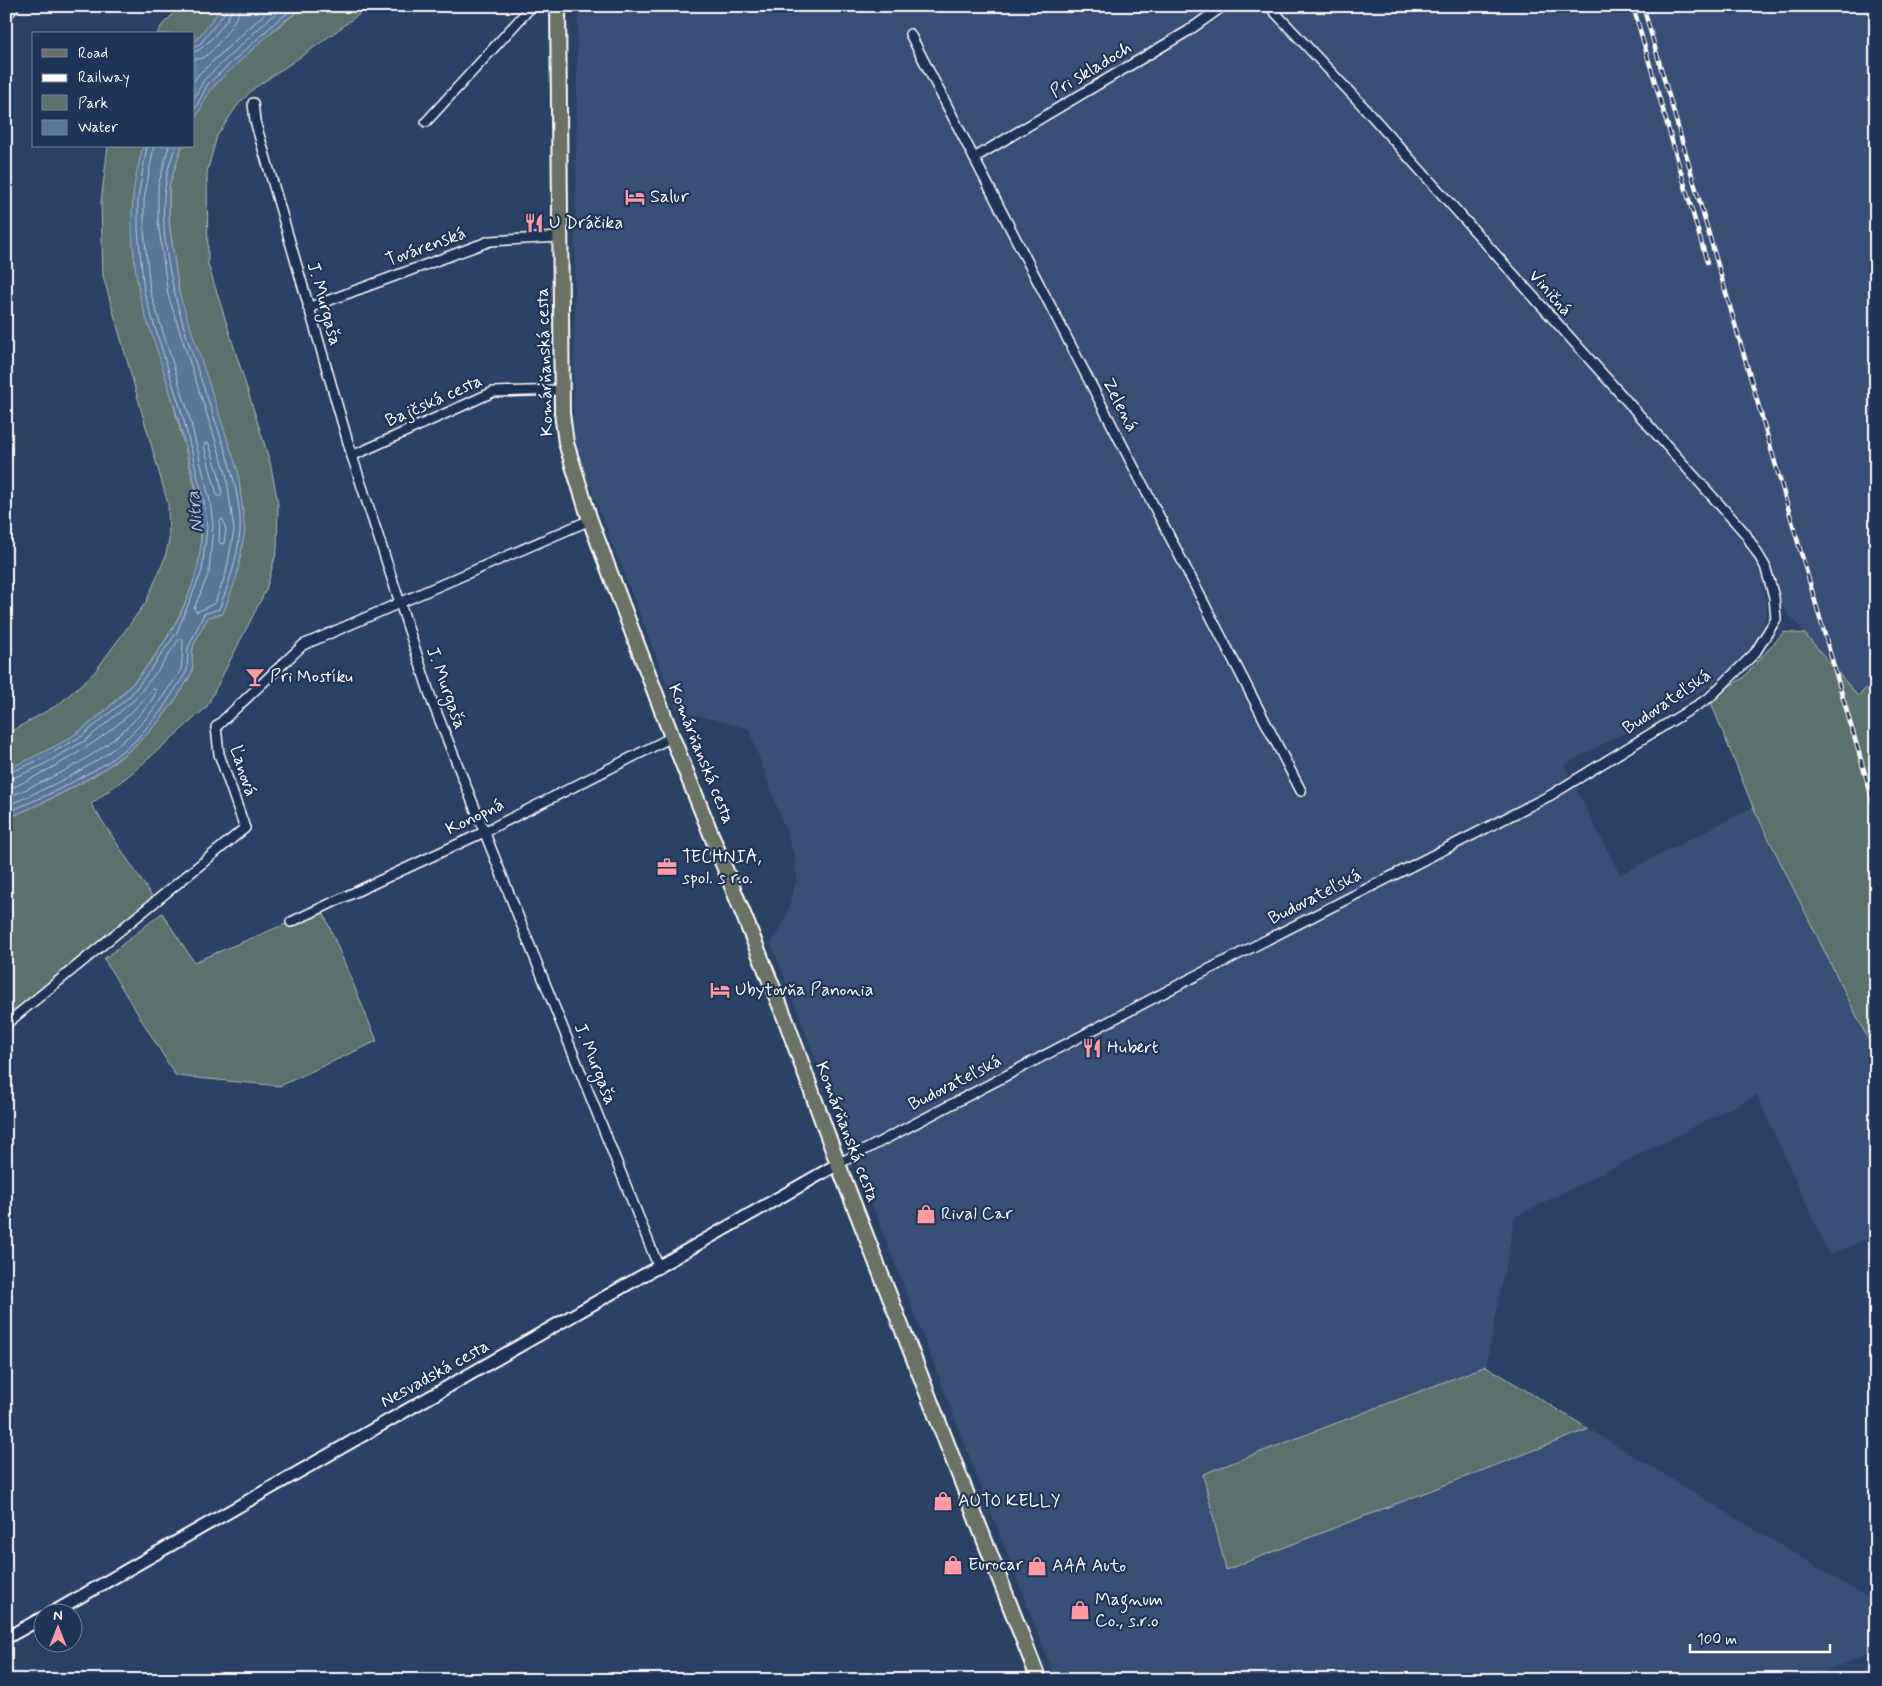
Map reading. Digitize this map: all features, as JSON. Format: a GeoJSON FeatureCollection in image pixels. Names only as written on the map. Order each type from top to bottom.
{"type":"FeatureCollection","features":[{"type":"Feature","properties":{"kind":"main road","name":"Komárňanská cesta"},"geometry":{"type":"LineString","coordinates":[[558,6],[562,390],[566,444],[590,520],[672,737],[785,1018],[838,1164],[1039,1680]]}},
{"type":"Feature","properties":{"kind":"street"},"geometry":{"type":"LineString","coordinates":[[6,16],[15,6]]}},
{"type":"Feature","properties":{"kind":"street"},"geometry":{"type":"LineString","coordinates":[[426,122],[532,6]]}},
{"type":"Feature","properties":{"kind":"street","name":"Pri skladoch"},"geometry":{"type":"LineString","coordinates":[[974,158],[1188,31],[1223,6]]}},
{"type":"Feature","properties":{"kind":"street","name":"Viničná"},"geometry":{"type":"LineString","coordinates":[[1269,6],[1361,104],[1745,533],[1765,566],[1774,597],[1776,618]]}},
{"type":"Feature","properties":{"kind":"street","name":"Zelená"},"geometry":{"type":"LineString","coordinates":[[910,34],[1301,791]]}},
{"type":"Feature","properties":{"kind":"street","name":"J. Murgaša"},"geometry":{"type":"LineString","coordinates":[[253,103],[255,121],[352,456],[399,605],[432,701],[659,1268]]}},
{"type":"Feature","properties":{"kind":"street","name":"Továrenská"},"geometry":{"type":"LineString","coordinates":[[308,308],[490,241],[560,237]]}},
{"type":"Feature","properties":{"kind":"street","name":"Bajčská cesta"},"geometry":{"type":"LineString","coordinates":[[352,456],[493,392],[562,390]]}},
{"type":"Feature","properties":{"kind":"street","name":"Ľanová"},"geometry":{"type":"LineString","coordinates":[[6,1024],[245,828],[218,754],[216,727],[303,645],[399,605],[590,520]]}},
{"type":"Feature","properties":{"kind":"street","name":"Budovateľská"},"geometry":{"type":"LineString","coordinates":[[838,1164],[1188,980],[1551,795],[1709,698],[1755,653],[1776,618]]}},
{"type":"Feature","properties":{"kind":"street","name":"Konopná"},"geometry":{"type":"LineString","coordinates":[[291,922],[484,832],[672,737]]}},
{"type":"Feature","properties":{"kind":"street","name":"Nesvadská cesta"},"geometry":{"type":"LineString","coordinates":[[68,1604],[659,1268],[838,1164]]}},
{"type":"Feature","properties":{"kind":"street"},"geometry":{"type":"LineString","coordinates":[[6,1638],[32,1624]]}},
{"type":"Feature","properties":{"kind":"shaded area"},"geometry":{"type":"Polygon","coordinates":[[[578,6],[1876,6],[1876,688],[1870,684],[1859,696],[1761,582],[1767,609],[1760,639],[1738,664],[1714,683],[1685,700],[1564,765],[1620,875],[1753,807],[1876,1055],[1876,1235],[1829,1255],[1757,1095],[1515,1217],[1486,1366],[1203,1474],[1226,1570],[1589,1429],[1876,1603],[1876,1651],[1802,1680],[1056,1680],[771,943],[785,921],[797,878],[795,857],[749,729],[677,710],[576,450],[573,425],[578,6]]]}},
{"type":"Feature","properties":{"kind":"green space"},"geometry":{"type":"Polygon","coordinates":[[[181,6],[223,6],[195,42],[195,32],[158,32],[162,25],[181,6]]]}},
{"type":"Feature","properties":{"kind":"green space"},"geometry":{"type":"Polygon","coordinates":[[[306,6],[370,6],[315,47],[253,89],[237,106],[217,136],[207,172],[208,264],[270,462],[278,503],[277,550],[266,590],[206,708],[132,773],[91,804],[155,901],[6,1019],[6,819],[88,779],[112,764],[134,746],[155,726],[174,702],[191,674],[193,668],[193,648],[208,617],[223,613],[169,221],[169,186],[181,148],[195,148],[195,120],[210,92],[241,58],[276,28],[306,6]]]}},
{"type":"Feature","properties":{"kind":"green space"},"geometry":{"type":"Polygon","coordinates":[[[108,148],[143,148],[133,198],[135,256],[199,503],[201,537],[199,563],[189,595],[166,640],[135,680],[118,698],[72,737],[6,770],[6,734],[59,704],[94,673],[146,602],[165,558],[169,540],[168,504],[103,276],[101,202],[108,148]]]}},
{"type":"Feature","properties":{"kind":"green space"},"geometry":{"type":"Polygon","coordinates":[[[1784,632],[1805,634],[1858,696],[1870,684],[1876,688],[1876,1055],[1753,807],[1709,698],[1743,678],[1784,632]]]}},
{"type":"Feature","properties":{"kind":"green space"},"geometry":{"type":"Polygon","coordinates":[[[322,909],[377,1041],[280,1086],[176,1076],[104,959],[162,913],[194,962],[322,909]]]}},
{"type":"Feature","properties":{"kind":"green space"},"geometry":{"type":"Polygon","coordinates":[[[1486,1366],[1589,1429],[1226,1570],[1203,1474],[1486,1366]]]}},
{"type":"Feature","properties":{"kind":"water"},"geometry":{"type":"Polygon","coordinates":[[[223,6],[306,6],[280,24],[211,88],[195,120],[195,42],[223,6]]]}},
{"type":"Feature","properties":{"kind":"water"},"geometry":{"type":"Polygon","coordinates":[[[143,148],[181,148],[169,186],[169,221],[179,293],[238,471],[245,530],[237,576],[223,614],[208,617],[196,640],[192,651],[193,668],[191,674],[173,702],[154,726],[134,746],[88,779],[63,793],[6,819],[6,770],[53,747],[80,731],[105,711],[129,687],[152,661],[171,632],[186,600],[197,568],[202,535],[199,502],[180,427],[139,292],[132,233],[134,185],[143,148]]]}},
{"type":"Feature","properties":{"kind":"railway"},"geometry":{"type":"LineString","coordinates":[[1633,6],[1707,262]]}},
{"type":"Feature","properties":{"kind":"railway"},"geometry":{"type":"LineString","coordinates":[[1643,6],[1876,812]]}},
{"type":"Feature","properties":{"kind":"place","name":"Salur"},"geometry":{"type":"Point","coordinates":[635,197]}},
{"type":"Feature","properties":{"kind":"place","name":"U Dráčika"},"geometry":{"type":"Point","coordinates":[534,223]}},
{"type":"Feature","properties":{"kind":"place","name":"Pri Mostíku"},"geometry":{"type":"Point","coordinates":[255,677]}},
{"type":"Feature","properties":{"kind":"place","name":"TECHNIA, spol. s r.o."},"geometry":{"type":"Point","coordinates":[667,867]}},
{"type":"Feature","properties":{"kind":"place","name":"Ubytovňa Panonia"},"geometry":{"type":"Point","coordinates":[720,990]}},
{"type":"Feature","properties":{"kind":"place","name":"Hubert"},"geometry":{"type":"Point","coordinates":[1092,1048]}},
{"type":"Feature","properties":{"kind":"place","name":"Rival Car"},"geometry":{"type":"Point","coordinates":[926,1214]}},
{"type":"Feature","properties":{"kind":"place","name":"AUTO KELLY"},"geometry":{"type":"Point","coordinates":[943,1501]}},
{"type":"Feature","properties":{"kind":"place","name":"Eurocar"},"geometry":{"type":"Point","coordinates":[953,1565]}},
{"type":"Feature","properties":{"kind":"place","name":"AAA Auto"},"geometry":{"type":"Point","coordinates":[1037,1566]}},
{"type":"Feature","properties":{"kind":"place","name":"Magnum Co., s.r.o"},"geometry":{"type":"Point","coordinates":[1080,1610]}},
{"type":"Feature","properties":{"kind":"water label","name":"Nitra"},"geometry":{"type":"Point","coordinates":[195,512]}}]}
